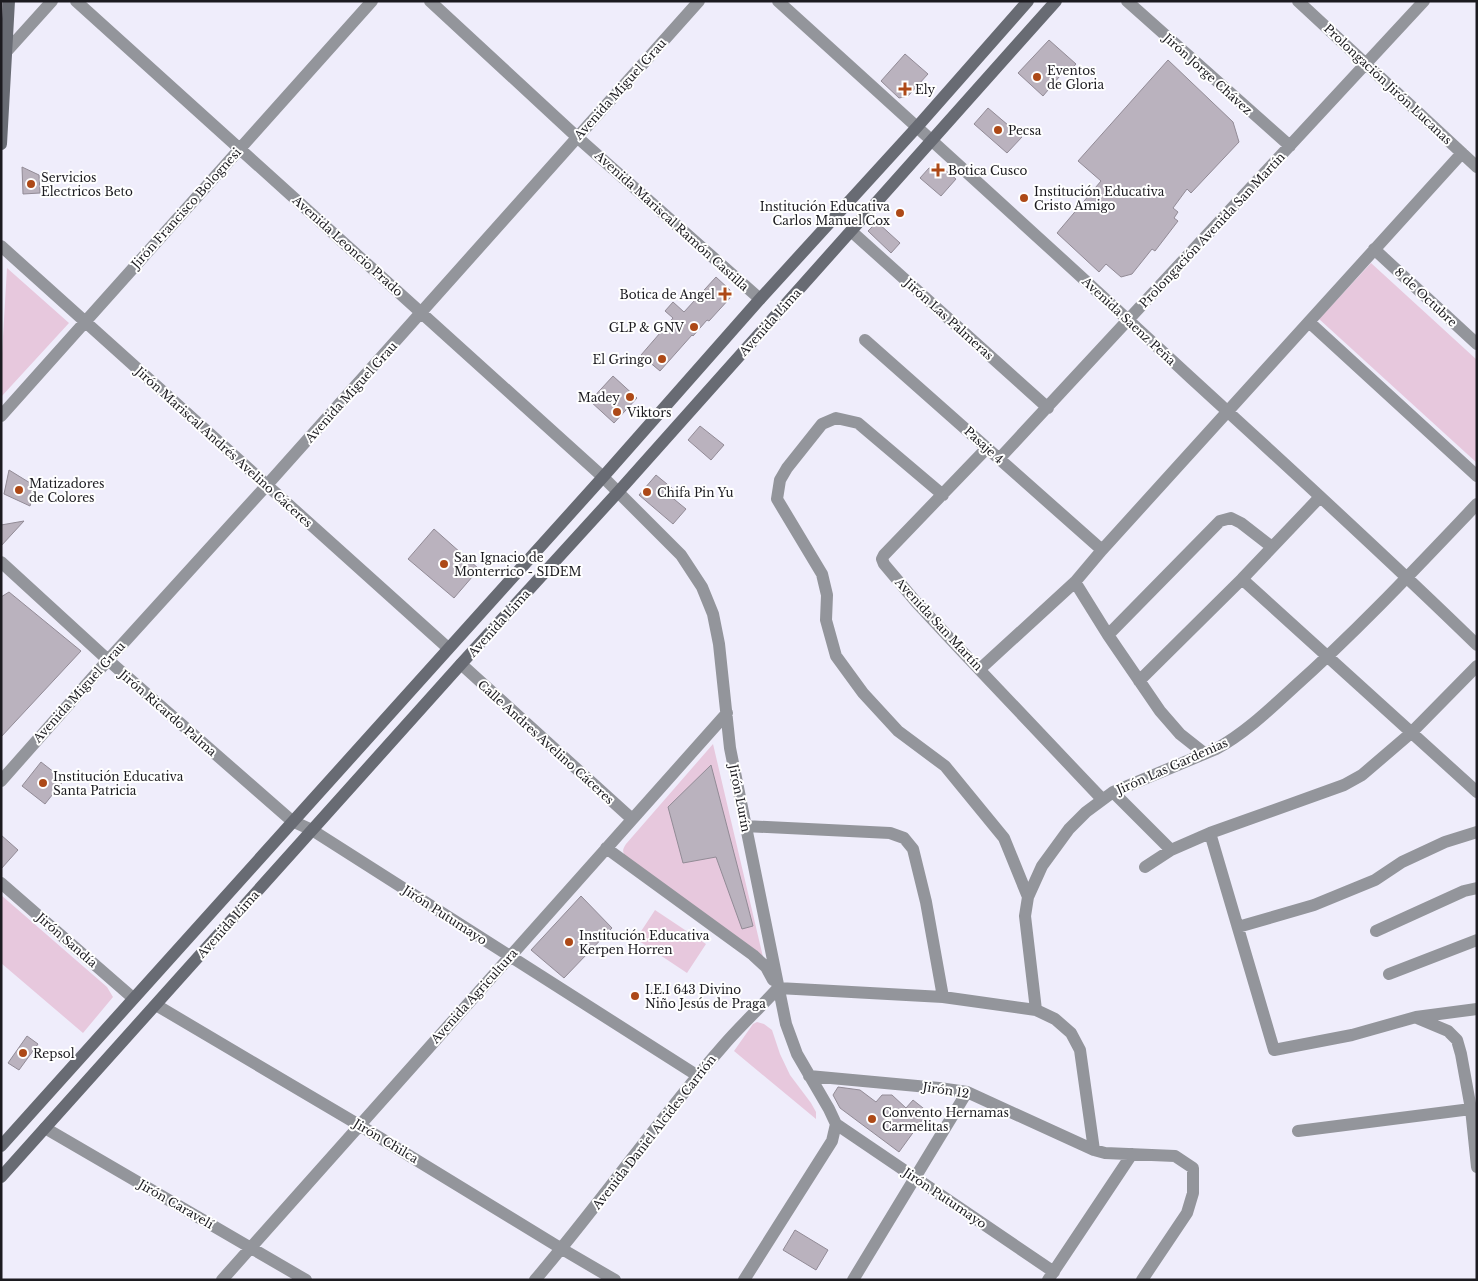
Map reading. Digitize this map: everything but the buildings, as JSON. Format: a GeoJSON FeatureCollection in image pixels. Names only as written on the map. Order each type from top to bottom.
{"type":"FeatureCollection","features":[{"type":"Feature","properties":{"kind":"main road"},"geometry":{"type":"LineString","coordinates":[[1,144],[9,1]]}},
{"type":"Feature","properties":{"kind":"main road","name":"Avenida Lima"},"geometry":{"type":"LineString","coordinates":[[1,1146],[1028,1]]}},
{"type":"Feature","properties":{"kind":"main road","name":"Avenida Lima"},"geometry":{"type":"LineString","coordinates":[[1,1177],[461,664],[619,491],[1056,1]]}},
{"type":"Feature","properties":{"kind":"street"},"geometry":{"type":"LineString","coordinates":[[6,52],[52,1]]}},
{"type":"Feature","properties":{"kind":"street","name":"Avenida Leoncio Prado"},"geometry":{"type":"LineString","coordinates":[[76,1],[619,491]]}},
{"type":"Feature","properties":{"kind":"street","name":"Jirón Francisco Bolognesi"},"geometry":{"type":"LineString","coordinates":[[1,416],[372,1]]}},
{"type":"Feature","properties":{"kind":"street","name":"Avenida Mariscal Ramón Castilla"},"geometry":{"type":"LineString","coordinates":[[430,1],[760,300]]}},
{"type":"Feature","properties":{"kind":"street","name":"Avenida Miguel Grau"},"geometry":{"type":"LineString","coordinates":[[1,781],[699,1]]}},
{"type":"Feature","properties":{"kind":"street","name":"Avenida Saenz Peña"},"geometry":{"type":"LineString","coordinates":[[778,1],[933,140],[1228,411],[1408,577],[1477,645]]}},
{"type":"Feature","properties":{"kind":"street","name":"Jirón Jorge Chávez"},"geometry":{"type":"LineString","coordinates":[[1127,1],[1290,146]]}},
{"type":"Feature","properties":{"kind":"street","name":"Prolongación Jirón Lucanas"},"geometry":{"type":"LineString","coordinates":[[1298,1],[1477,167]]}},
{"type":"Feature","properties":{"kind":"street","name":"Prolongación Avenida San Martín"},"geometry":{"type":"LineString","coordinates":[[999,458],[1048,408],[1424,1]]}},
{"type":"Feature","properties":{"kind":"street"},"geometry":{"type":"LineString","coordinates":[[980,669],[1075,582],[1462,153]]}},
{"type":"Feature","properties":{"kind":"street","name":"Jirón Las Palmeras"},"geometry":{"type":"LineString","coordinates":[[851,231],[1048,408]]}},
{"type":"Feature","properties":{"kind":"street","name":"Jirón Mariscal Andrés Avelino Cáceres"},"geometry":{"type":"LineString","coordinates":[[1,246],[448,648]]}},
{"type":"Feature","properties":{"kind":"street","name":"8 de Octubre"},"geometry":{"type":"LineString","coordinates":[[1374,249],[1477,344]]}},
{"type":"Feature","properties":{"kind":"street"},"geometry":{"type":"LineString","coordinates":[[1309,322],[1477,476]]}},
{"type":"Feature","properties":{"kind":"street","name":"Pasaje 4"},"geometry":{"type":"LineString","coordinates":[[865,340],[1102,550]]}},
{"type":"Feature","properties":{"kind":"street"},"geometry":{"type":"LineString","coordinates":[[943,495],[858,424],[836,418],[822,424],[787,468],[780,480],[777,499],[822,574],[827,595],[826,620],[836,656],[863,693],[898,731],[945,766],[1004,838],[1028,897]]}},
{"type":"Feature","properties":{"kind":"street","name":"Avenida San Martín"},"geometry":{"type":"LineString","coordinates":[[987,448],[884,555],[882,559],[884,564],[916,602],[980,669],[1107,796],[1171,850]]}},
{"type":"Feature","properties":{"kind":"street","name":"Jirón Lurín"},"geometry":{"type":"LineString","coordinates":[[619,491],[681,555],[702,587],[713,614],[719,644],[730,748],[786,1024],[797,1054],[830,1109],[836,1124]]}},
{"type":"Feature","properties":{"kind":"street"},"geometry":{"type":"LineString","coordinates":[[1139,682],[1242,580],[1320,496]]}},
{"type":"Feature","properties":{"kind":"street","name":"Jirón Las Gardenias"},"geometry":{"type":"LineString","coordinates":[[1036,1010],[1025,916],[1028,897],[1042,866],[1069,829],[1086,812],[1107,796],[1232,740],[1252,725],[1328,657],[1477,504]]}},
{"type":"Feature","properties":{"kind":"street"},"geometry":{"type":"LineString","coordinates":[[1108,635],[1220,521],[1231,518],[1241,523],[1272,548]]}},
{"type":"Feature","properties":{"kind":"street","name":"Jirón Ricardo Palma"},"geometry":{"type":"LineString","coordinates":[[1,562],[108,660],[292,821]]}},
{"type":"Feature","properties":{"kind":"street"},"geometry":{"type":"LineString","coordinates":[[1242,580],[1477,792]]}},
{"type":"Feature","properties":{"kind":"street"},"geometry":{"type":"LineString","coordinates":[[1075,582],[1108,635],[1160,711],[1180,734],[1204,753]]}},
{"type":"Feature","properties":{"kind":"street","name":"Calle Andres Avelino Cáceres"},"geometry":{"type":"LineString","coordinates":[[461,664],[632,819]]}},
{"type":"Feature","properties":{"kind":"street"},"geometry":{"type":"LineString","coordinates":[[1145,867],[1171,850],[1210,833],[1344,786],[1362,775],[1410,732],[1477,666]]}},
{"type":"Feature","properties":{"kind":"street","name":"Avenida Agricultura"},"geometry":{"type":"LineString","coordinates":[[222,1280],[727,713]]}},
{"type":"Feature","properties":{"kind":"street","name":"Jirón Putumayo"},"geometry":{"type":"LineString","coordinates":[[292,821],[312,830],[698,1076]]}},
{"type":"Feature","properties":{"kind":"street"},"geometry":{"type":"LineString","coordinates":[[745,826],[890,833],[904,838],[913,849],[926,902],[943,996]]}},
{"type":"Feature","properties":{"kind":"street"},"geometry":{"type":"LineString","coordinates":[[1238,927],[1314,905],[1375,880],[1402,862],[1445,842],[1477,832]]}},
{"type":"Feature","properties":{"kind":"street"},"geometry":{"type":"LineString","coordinates":[[1210,833],[1274,1050],[1352,1035],[1416,1017],[1477,1009]]}},
{"type":"Feature","properties":{"kind":"street"},"geometry":{"type":"LineString","coordinates":[[606,848],[753,955],[766,967],[778,988],[943,996],[1036,1010],[1055,1018],[1071,1033],[1080,1050],[1094,1150]]}},
{"type":"Feature","properties":{"kind":"street","name":"Jirón Sandía"},"geometry":{"type":"LineString","coordinates":[[1,883],[133,998]]}},
{"type":"Feature","properties":{"kind":"street"},"geometry":{"type":"LineString","coordinates":[[1376,931],[1464,891],[1477,888]]}},
{"type":"Feature","properties":{"kind":"street"},"geometry":{"type":"LineString","coordinates":[[1389,974],[1477,940]]}},
{"type":"Feature","properties":{"kind":"street","name":"Avenida Daniel Alcides Carrión"},"geometry":{"type":"LineString","coordinates":[[535,1280],[562,1249],[698,1076],[724,1045],[778,988]]}},
{"type":"Feature","properties":{"kind":"street","name":"Jirón Chilca"},"geometry":{"type":"LineString","coordinates":[[156,1005],[615,1280]]}},
{"type":"Feature","properties":{"kind":"street"},"geometry":{"type":"LineString","coordinates":[[1416,1017],[1448,1031],[1457,1040],[1474,1110],[1477,1167]]}},
{"type":"Feature","properties":{"kind":"street","name":"Jirón 12"},"geometry":{"type":"LineString","coordinates":[[809,1076],[967,1092],[1094,1150],[1105,1153],[1175,1156],[1193,1168],[1193,1193],[1187,1212],[1142,1280]]}},
{"type":"Feature","properties":{"kind":"street"},"geometry":{"type":"LineString","coordinates":[[853,1280],[967,1092]]}},
{"type":"Feature","properties":{"kind":"street"},"geometry":{"type":"LineString","coordinates":[[1298,1131],[1474,1110]]}},
{"type":"Feature","properties":{"kind":"street"},"geometry":{"type":"LineString","coordinates":[[744,1280],[832,1141],[836,1124]]}},
{"type":"Feature","properties":{"kind":"street","name":"Jirón Putumayo"},"geometry":{"type":"LineString","coordinates":[[836,1124],[915,1177],[1051,1276]]}},
{"type":"Feature","properties":{"kind":"street","name":"Jirón Caravelí"},"geometry":{"type":"LineString","coordinates":[[45,1128],[306,1280]]}},
{"type":"Feature","properties":{"kind":"street"},"geometry":{"type":"LineString","coordinates":[[1051,1276],[1132,1154]]}},
{"type":"Feature","properties":{"kind":"shaded area"},"geometry":{"type":"Polygon","coordinates":[[[1371,263],[1477,360],[1477,463],[1319,319],[1371,263]]]}},
{"type":"Feature","properties":{"kind":"shaded area"},"geometry":{"type":"Polygon","coordinates":[[[7,268],[69,323],[1,397],[1,371],[7,268]]]}},
{"type":"Feature","properties":{"kind":"shaded area"},"geometry":{"type":"Polygon","coordinates":[[[713,744],[763,957],[627,858],[623,853],[626,844],[713,744]]]}},
{"type":"Feature","properties":{"kind":"shaded area"},"geometry":{"type":"Polygon","coordinates":[[[1,895],[107,987],[113,997],[83,1033],[1,963],[1,895]]]}},
{"type":"Feature","properties":{"kind":"shaded area"},"geometry":{"type":"Polygon","coordinates":[[[655,910],[706,944],[687,973],[636,939],[655,910]]]}},
{"type":"Feature","properties":{"kind":"shaded area"},"geometry":{"type":"Polygon","coordinates":[[[757,1022],[764,1024],[772,1030],[790,1075],[811,1103],[816,1112],[816,1119],[734,1051],[753,1024],[757,1022]]]}},
{"type":"Feature","properties":{"kind":"place","name":"Eventos de Gloria"},"geometry":{"type":"Point","coordinates":[1037,77]}},
{"type":"Feature","properties":{"kind":"place","name":"Ely"},"geometry":{"type":"Point","coordinates":[905,89]}},
{"type":"Feature","properties":{"kind":"place","name":"Pecsa"},"geometry":{"type":"Point","coordinates":[998,130]}},
{"type":"Feature","properties":{"kind":"place","name":"Botica Cusco"},"geometry":{"type":"Point","coordinates":[938,170]}},
{"type":"Feature","properties":{"kind":"place","name":"Servicios Electricos Beto"},"geometry":{"type":"Point","coordinates":[31,184]}},
{"type":"Feature","properties":{"kind":"place","name":"Institución Educativa Cristo Amigo"},"geometry":{"type":"Point","coordinates":[1024,198]}},
{"type":"Feature","properties":{"kind":"place","name":"Institución Educativa Carlos Manuel Cox"},"geometry":{"type":"Point","coordinates":[900,213]}},
{"type":"Feature","properties":{"kind":"place","name":"Botica de Angel"},"geometry":{"type":"Point","coordinates":[725,294]}},
{"type":"Feature","properties":{"kind":"place","name":"GLP & GNV"},"geometry":{"type":"Point","coordinates":[694,327]}},
{"type":"Feature","properties":{"kind":"place","name":"El Gringo"},"geometry":{"type":"Point","coordinates":[662,359]}},
{"type":"Feature","properties":{"kind":"place","name":"Madey"},"geometry":{"type":"Point","coordinates":[630,397]}},
{"type":"Feature","properties":{"kind":"place","name":"Viktors"},"geometry":{"type":"Point","coordinates":[617,412]}},
{"type":"Feature","properties":{"kind":"place","name":"Matizadores de Colores"},"geometry":{"type":"Point","coordinates":[19,490]}},
{"type":"Feature","properties":{"kind":"place","name":"Chifa Pin Yu"},"geometry":{"type":"Point","coordinates":[647,492]}},
{"type":"Feature","properties":{"kind":"place","name":"San Ignacio de Monterrico - SIDEM"},"geometry":{"type":"Point","coordinates":[444,564]}},
{"type":"Feature","properties":{"kind":"place","name":"Institución Educativa Santa Patricia"},"geometry":{"type":"Point","coordinates":[43,783]}},
{"type":"Feature","properties":{"kind":"place","name":"Institución Educativa Kerpen Horren"},"geometry":{"type":"Point","coordinates":[569,942]}},
{"type":"Feature","properties":{"kind":"place","name":"I.E.I 643 Divino Niño Jesús de Praga"},"geometry":{"type":"Point","coordinates":[635,996]}},
{"type":"Feature","properties":{"kind":"place","name":"Repsol"},"geometry":{"type":"Point","coordinates":[23,1053]}},
{"type":"Feature","properties":{"kind":"place","name":"Convento Hernamas Carmelitas"},"geometry":{"type":"Point","coordinates":[872,1119]}}]}
